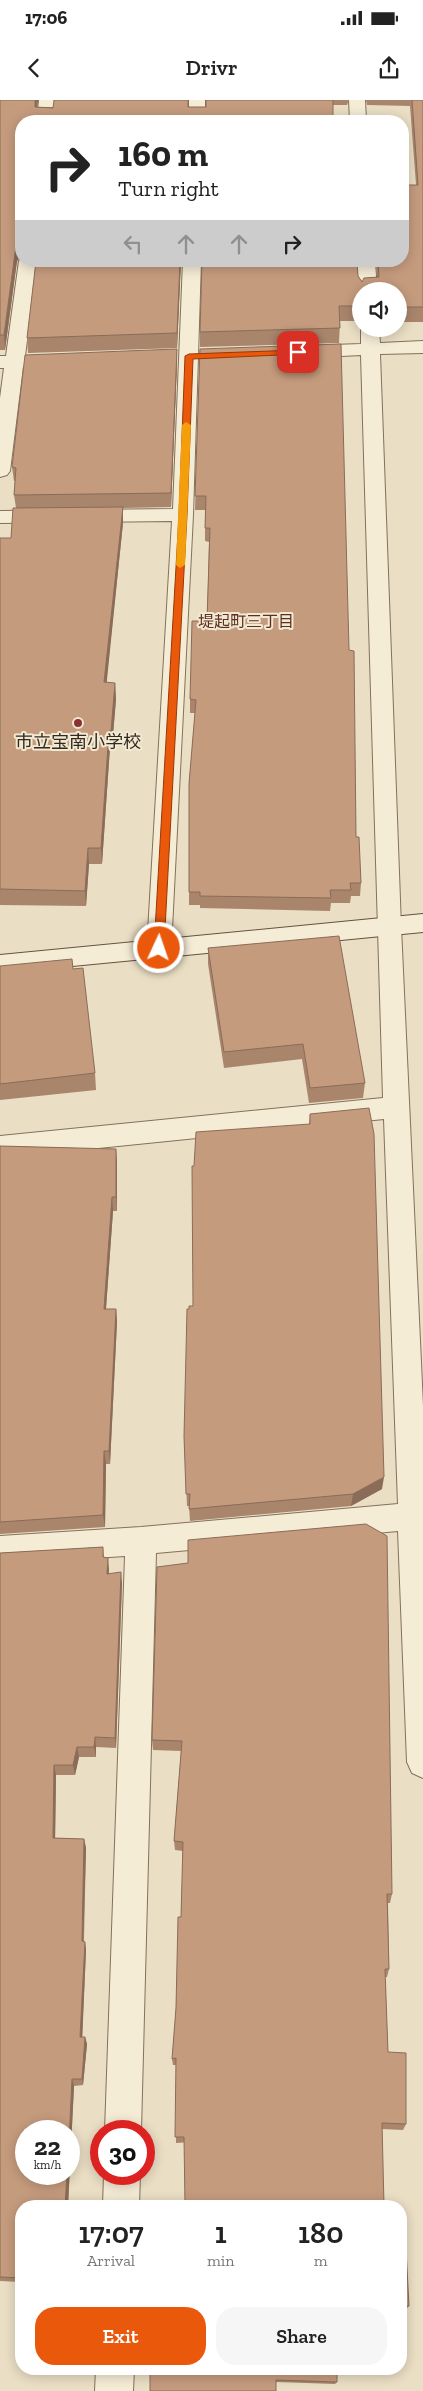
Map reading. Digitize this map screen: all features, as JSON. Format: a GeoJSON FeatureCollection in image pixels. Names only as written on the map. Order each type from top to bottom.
{"type":"FeatureCollection","features":[{"type":"Feature","properties":{"kind":"street"},"geometry":{"type":"LineString","coordinates":[[45,115],[47,100]]}},
{"type":"Feature","properties":{"kind":"street"},"geometry":{"type":"LineString","coordinates":[[197,115],[198,100]]}},
{"type":"Feature","properties":{"kind":"street"},"geometry":{"type":"LineString","coordinates":[[357,100],[358,115]]}},
{"type":"Feature","properties":{"kind":"street"},"geometry":{"type":"LineString","coordinates":[[0,471],[8,362],[27,267]]}},
{"type":"Feature","properties":{"kind":"street"},"geometry":{"type":"LineString","coordinates":[[159,948],[183,515],[192,267]]}},
{"type":"Feature","properties":{"kind":"street"},"geometry":{"type":"LineString","coordinates":[[366,267],[367,282]]}},
{"type":"Feature","properties":{"kind":"street"},"geometry":{"type":"LineString","coordinates":[[370,339],[389,927],[417,1516],[423,1762]]}},
{"type":"Feature","properties":{"kind":"street"},"geometry":{"type":"LineString","coordinates":[[285,353],[370,339],[423,347]]}},
{"type":"Feature","properties":{"kind":"street"},"geometry":{"type":"LineString","coordinates":[[8,362],[83,360]]}},
{"type":"Feature","properties":{"kind":"street"},"geometry":{"type":"LineString","coordinates":[[0,516],[183,515]]}},
{"type":"Feature","properties":{"kind":"street"},"geometry":{"type":"LineString","coordinates":[[0,964],[423,923]]}},
{"type":"Feature","properties":{"kind":"street"},"geometry":{"type":"LineString","coordinates":[[0,1147],[397,1107]]}},
{"type":"Feature","properties":{"kind":"street"},"geometry":{"type":"LineString","coordinates":[[0,1550],[141,1542],[417,1516]]}},
{"type":"Feature","properties":{"kind":"street"},"geometry":{"type":"LineString","coordinates":[[123,2120],[141,1542]]}},
{"type":"Feature","properties":{"kind":"street"},"geometry":{"type":"LineString","coordinates":[[121,2200],[122,2185]]}},
{"type":"Feature","properties":{"kind":"street"},"geometry":{"type":"LineString","coordinates":[[114,2391],[115,2375]]}},
{"type":"Feature","properties":{"kind":"building"},"geometry":{"type":"Polygon","coordinates":[[[0,100],[35,100],[35,107],[53,108],[54,100],[188,100],[188,107],[206,107],[206,100],[333,100],[333,115],[15,115],[15,253],[4,335],[0,335],[0,100]]]}},
{"type":"Feature","properties":{"kind":"building"},"geometry":{"type":"Polygon","coordinates":[[[412,100],[423,100],[423,307],[407,307],[407,282],[362,282],[364,278],[379,277],[378,267],[409,267],[409,185],[418,185],[412,100]]]}},
{"type":"Feature","properties":{"kind":"building"},"geometry":{"type":"Polygon","coordinates":[[[35,267],[180,267],[177,333],[27,338],[35,267]]]}},
{"type":"Feature","properties":{"kind":"building"},"geometry":{"type":"Polygon","coordinates":[[[202,267],[357,267],[358,276],[362,282],[352,282],[352,306],[339,306],[340,328],[200,332],[202,267]]]}},
{"type":"Feature","properties":{"kind":"building"},"geometry":{"type":"Polygon","coordinates":[[[341,344],[349,650],[354,651],[356,837],[359,837],[361,883],[350,883],[351,890],[330,890],[331,898],[200,896],[200,892],[189,892],[189,784],[196,700],[190,699],[192,621],[207,621],[210,528],[205,528],[206,496],[195,496],[200,349],[341,344]]]}},
{"type":"Feature","properties":{"kind":"building"},"geometry":{"type":"Polygon","coordinates":[[[177,349],[171,493],[14,495],[16,468],[12,467],[25,355],[177,349]]]}},
{"type":"Feature","properties":{"kind":"building","name":"市立宝南小学校"},"geometry":{"type":"Polygon","coordinates":[[[123,507],[104,682],[115,683],[111,731],[109,731],[101,848],[88,848],[85,891],[0,889],[0,538],[11,538],[13,508],[123,507]]]}},
{"type":"Feature","properties":{"kind":"building"},"geometry":{"type":"Polygon","coordinates":[[[339,936],[365,1083],[310,1088],[303,1044],[224,1052],[208,948],[339,936]]]}},
{"type":"Feature","properties":{"kind":"building"},"geometry":{"type":"Polygon","coordinates":[[[72,959],[73,969],[83,968],[95,1073],[0,1084],[0,966],[72,959]]]}},
{"type":"Feature","properties":{"kind":"building"},"geometry":{"type":"Polygon","coordinates":[[[369,1108],[374,1134],[384,1477],[353,1494],[189,1509],[190,1494],[186,1494],[184,1436],[187,1309],[189,1309],[189,1306],[193,1306],[192,1166],[194,1166],[196,1132],[310,1124],[310,1114],[369,1108]]]}},
{"type":"Feature","properties":{"kind":"building"},"geometry":{"type":"Polygon","coordinates":[[[0,1146],[116,1149],[116,1197],[112,1197],[104,1309],[116,1309],[109,1451],[104,1451],[103,1515],[0,1522],[0,1146]]]}},
{"type":"Feature","properties":{"kind":"building"},"geometry":{"type":"Polygon","coordinates":[[[366,1524],[387,1536],[392,1894],[387,1894],[389,1969],[385,1969],[388,2052],[406,2053],[406,2124],[382,2123],[384,2200],[185,2200],[184,2137],[175,2137],[176,2058],[172,2059],[176,2008],[178,1917],[181,1917],[183,1842],[174,1841],[182,1741],[152,1740],[157,1567],[188,1563],[188,1540],[366,1524]]]}},
{"type":"Feature","properties":{"kind":"building"},"geometry":{"type":"Polygon","coordinates":[[[103,1547],[103,1557],[108,1558],[107,1574],[121,1572],[115,1738],[95,1737],[94,1747],[77,1747],[73,1765],[54,1765],[53,1838],[84,1839],[82,1941],[85,1942],[80,2037],[85,2037],[82,2079],[72,2079],[70,2120],[15,2120],[15,2185],[66,2185],[65,2200],[15,2200],[15,2278],[0,2277],[0,1553],[103,1547]]]}},
{"type":"Feature","properties":{"kind":"building"},"geometry":{"type":"Polygon","coordinates":[[[407,2268],[409,2306],[407,2306],[407,2268]]]}},
{"type":"Feature","properties":{"kind":"building"},"geometry":{"type":"Polygon","coordinates":[[[150,2375],[337,2375],[337,2382],[276,2380],[276,2391],[150,2391],[150,2375]]]}},
{"type":"Feature","properties":{"kind":"slow traffic"},"geometry":{"type":"LineString","coordinates":[[180,565],[186,425]]}},
{"type":"Feature","properties":{"kind":"place","name":"市立宝南小学校"},"geometry":{"type":"Point","coordinates":[78,723]}},
{"type":"Feature","properties":{"kind":"district","name":"堤起町三丁目"},"geometry":{"type":"Point","coordinates":[246,621]}},
{"type":"Feature","properties":{"kind":"route"},"geometry":{"type":"LineString","coordinates":[[159,948],[183,515],[189,356],[298,352]]}}]}
